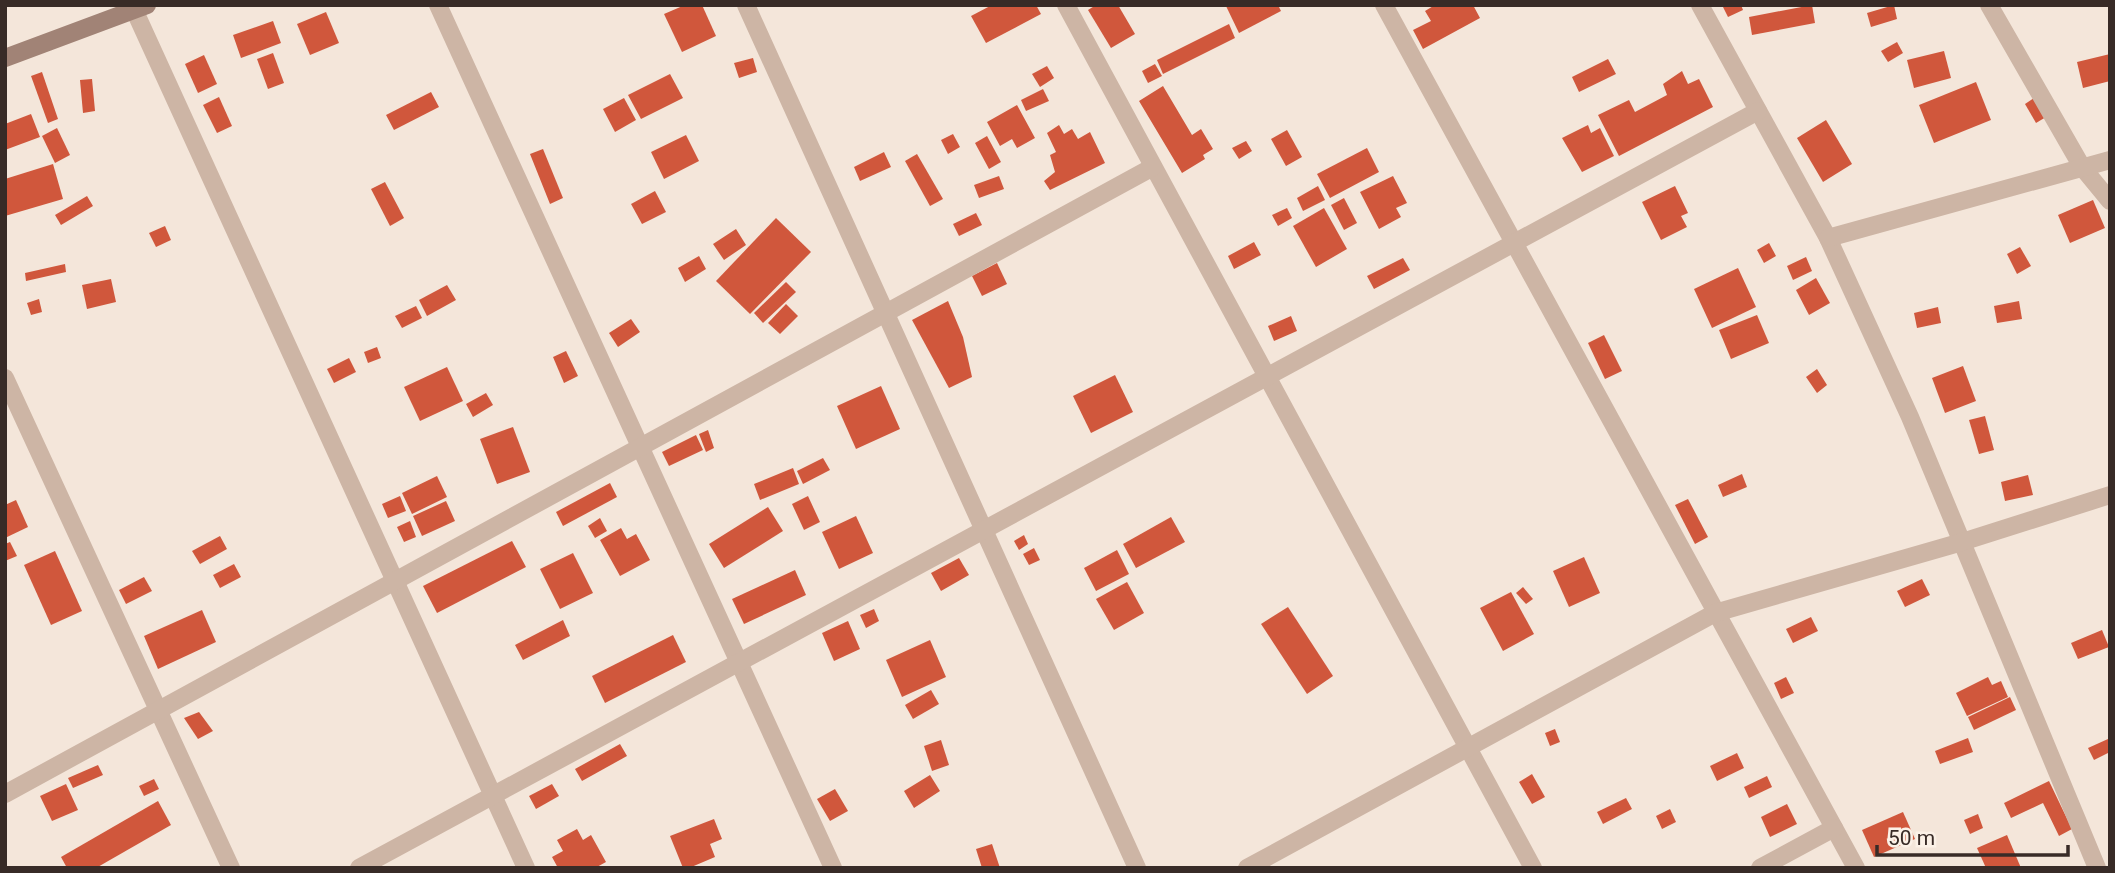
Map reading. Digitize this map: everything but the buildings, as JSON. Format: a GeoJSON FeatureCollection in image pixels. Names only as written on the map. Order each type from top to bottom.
{"type":"FeatureCollection","features":[{"type":"Feature","properties":{"kind":"main road"},"geometry":{"type":"LineString","coordinates":[[5,58],[138,7]]}},
{"type":"Feature","properties":{"kind":"street"},"geometry":{"type":"LineString","coordinates":[[438,5],[833,868]]}},
{"type":"Feature","properties":{"kind":"street"},"geometry":{"type":"LineString","coordinates":[[746,5],[1137,868]]}},
{"type":"Feature","properties":{"kind":"street"},"geometry":{"type":"LineString","coordinates":[[1066,5],[1534,868]]}},
{"type":"Feature","properties":{"kind":"street"},"geometry":{"type":"LineString","coordinates":[[1384,5],[1856,868]]}},
{"type":"Feature","properties":{"kind":"street"},"geometry":{"type":"LineString","coordinates":[[1700,5],[1828,238],[1910,417],[2097,868]]}},
{"type":"Feature","properties":{"kind":"street"},"geometry":{"type":"LineString","coordinates":[[1989,5],[2082,167],[2110,201]]}},
{"type":"Feature","properties":{"kind":"street"},"geometry":{"type":"LineString","coordinates":[[138,7],[526,868]]}},
{"type":"Feature","properties":{"kind":"street"},"geometry":{"type":"LineString","coordinates":[[359,868],[1758,111]]}},
{"type":"Feature","properties":{"kind":"street"},"geometry":{"type":"LineString","coordinates":[[1828,238],[2110,160]]}},
{"type":"Feature","properties":{"kind":"street"},"geometry":{"type":"LineString","coordinates":[[5,794],[1153,167]]}},
{"type":"Feature","properties":{"kind":"street"},"geometry":{"type":"LineString","coordinates":[[5,378],[231,868]]}},
{"type":"Feature","properties":{"kind":"street"},"geometry":{"type":"LineString","coordinates":[[1247,868],[1716,613],[1962,542],[2110,495]]}},
{"type":"Feature","properties":{"kind":"street"},"geometry":{"type":"LineString","coordinates":[[1760,868],[1834,828]]}}]}
